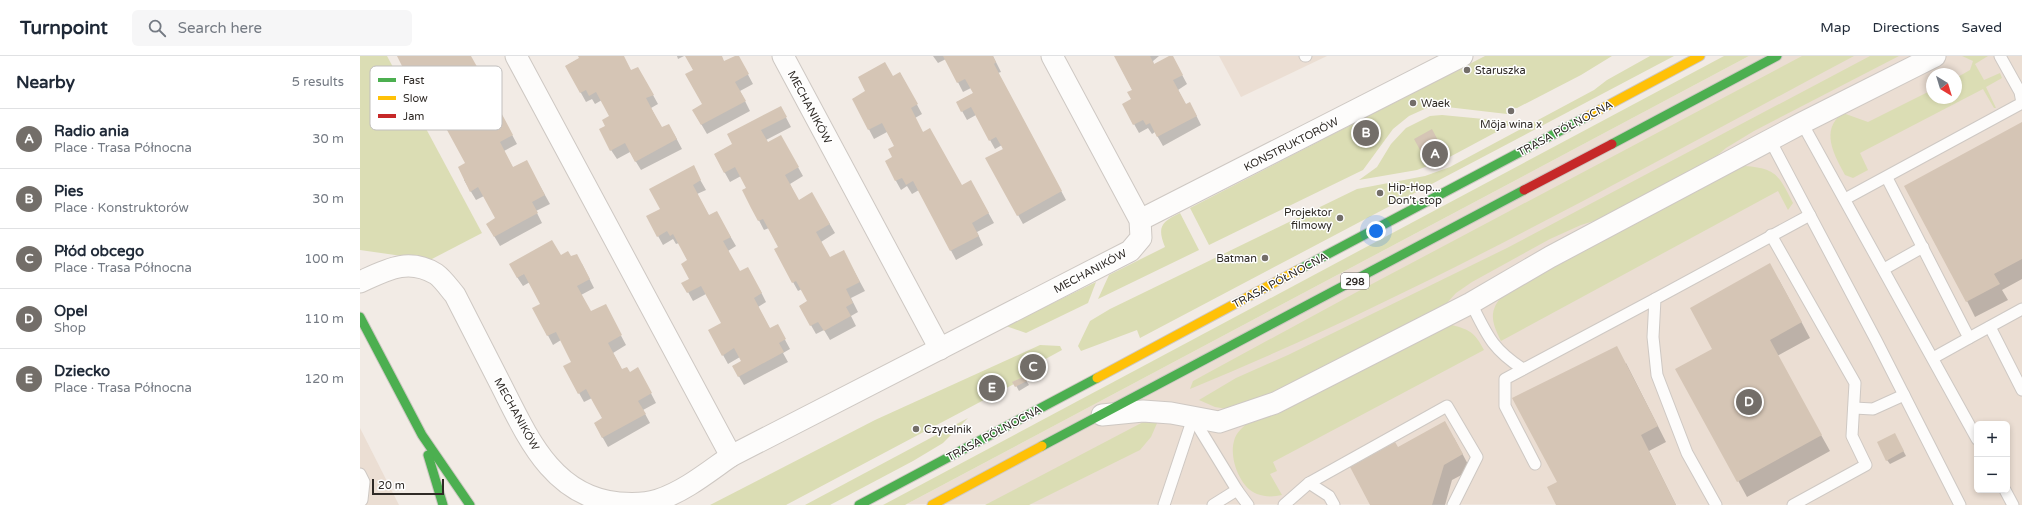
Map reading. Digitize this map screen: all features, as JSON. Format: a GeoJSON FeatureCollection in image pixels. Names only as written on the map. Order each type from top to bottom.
{"type":"FeatureCollection","features":[{"type":"Feature","properties":{"kind":"main road","name":"TRASA PÓŁNOCNA"},"geometry":{"type":"LineString","coordinates":[[860,505],[1700,56]]}},
{"type":"Feature","properties":{"kind":"main road","name":"298"},"geometry":{"type":"LineString","coordinates":[[932,505],[1777,56]]}},
{"type":"Feature","properties":{"kind":"main road"},"geometry":{"type":"LineString","coordinates":[[360,317],[422,435],[470,505]]}},
{"type":"Feature","properties":{"kind":"main road"},"geometry":{"type":"LineString","coordinates":[[422,435],[443,505]]}},
{"type":"Feature","properties":{"kind":"street"},"geometry":{"type":"LineString","coordinates":[[516,56],[731,456]]}},
{"type":"Feature","properties":{"kind":"street","name":"MECHANIKÓW"},"geometry":{"type":"LineString","coordinates":[[783,56],[940,349]]}},
{"type":"Feature","properties":{"kind":"street","name":"MECHANIKÓW"},"geometry":{"type":"LineString","coordinates":[[360,282],[394,266],[416,266],[436,274],[455,294],[530,441],[550,468],[575,489],[602,501],[632,504],[658,500],[684,488],[731,456],[1130,251],[1141,238],[1140,220],[1052,56]]}},
{"type":"Feature","properties":{"kind":"street","name":"KONSTRUKTORÓW"},"geometry":{"type":"LineString","coordinates":[[1140,220],[1462,56]]}},
{"type":"Feature","properties":{"kind":"street"},"geometry":{"type":"LineString","coordinates":[[1101,416],[1143,411],[1172,413],[1218,422],[1274,403],[1471,303],[1563,250],[1802,123],[1935,56]]}},
{"type":"Feature","properties":{"kind":"lane"},"geometry":{"type":"LineString","coordinates":[[1845,200],[2022,103],[2020,92],[2000,56]]}},
{"type":"Feature","properties":{"kind":"lane"},"geometry":{"type":"LineString","coordinates":[[1802,123],[1974,434]]}},
{"type":"Feature","properties":{"kind":"lane"},"geometry":{"type":"LineString","coordinates":[[1770,140],[1960,505]]}},
{"type":"Feature","properties":{"kind":"lane"},"geometry":{"type":"LineString","coordinates":[[1887,178],[1969,338]]}},
{"type":"Feature","properties":{"kind":"lane"},"geometry":{"type":"LineString","coordinates":[[1536,464],[1506,406],[1505,379],[1810,215]]}},
{"type":"Feature","properties":{"kind":"lane"},"geometry":{"type":"LineString","coordinates":[[1771,235],[1855,383],[1852,436],[1866,465],[1793,505]]}},
{"type":"Feature","properties":{"kind":"lane"},"geometry":{"type":"LineString","coordinates":[[1884,269],[1923,247]]}},
{"type":"Feature","properties":{"kind":"lane"},"geometry":{"type":"LineString","coordinates":[[1654,299],[1654,337],[1657,375],[1687,453],[1716,505]]}},
{"type":"Feature","properties":{"kind":"lane"},"geometry":{"type":"LineString","coordinates":[[1471,303],[1493,345],[1505,358],[1523,369]]}},
{"type":"Feature","properties":{"kind":"lane"},"geometry":{"type":"LineString","coordinates":[[1932,358],[2022,308]]}},
{"type":"Feature","properties":{"kind":"lane"},"geometry":{"type":"LineString","coordinates":[[1990,327],[2022,390]]}},
{"type":"Feature","properties":{"kind":"lane"},"geometry":{"type":"LineString","coordinates":[[1854,408],[1873,409],[1904,395]]}},
{"type":"Feature","properties":{"kind":"lane"},"geometry":{"type":"LineString","coordinates":[[1284,505],[1309,483],[1448,406],[1477,457],[1453,505]]}},
{"type":"Feature","properties":{"kind":"lane"},"geometry":{"type":"LineString","coordinates":[[1193,418],[1237,490],[1248,505]]}},
{"type":"Feature","properties":{"kind":"lane"},"geometry":{"type":"LineString","coordinates":[[1164,505],[1193,418]]}},
{"type":"Feature","properties":{"kind":"lane"},"geometry":{"type":"LineString","coordinates":[[360,474],[364,482],[362,500],[360,502]]}},
{"type":"Feature","properties":{"kind":"lane"},"geometry":{"type":"LineString","coordinates":[[1309,483],[1329,496],[1334,505]]}},
{"type":"Feature","properties":{"kind":"lane"},"geometry":{"type":"LineString","coordinates":[[1213,505],[1237,490]]}},
{"type":"Feature","properties":{"kind":"lane"},"geometry":{"type":"LineString","coordinates":[[2007,493],[2013,505]]}},
{"type":"Feature","properties":{"kind":"shaded area"},"geometry":{"type":"Polygon","coordinates":[[[1219,56],[1327,56],[1241,97],[1219,56]]]}},
{"type":"Feature","properties":{"kind":"shaded area"},"geometry":{"type":"Polygon","coordinates":[[[1749,56],[2022,56],[2022,505],[907,504],[1749,56]]]}},
{"type":"Feature","properties":{"kind":"shaded area"},"geometry":{"type":"Polygon","coordinates":[[[360,428],[399,505],[360,505],[360,428]]]}},
{"type":"Feature","properties":{"kind":"green space"},"geometry":{"type":"Polygon","coordinates":[[[360,56],[387,56],[392,66],[370,66],[370,130],[427,130],[482,233],[430,260],[360,250],[360,56]]]}},
{"type":"Feature","properties":{"kind":"green space"},"geometry":{"type":"Polygon","coordinates":[[[1485,56],[1612,56],[1581,75],[1517,108],[1506,108],[1507,114],[1447,107],[1429,107],[1409,116],[1393,129],[1363,170],[1209,245],[1190,208],[1485,56]]]}},
{"type":"Feature","properties":{"kind":"green space"},"geometry":{"type":"Polygon","coordinates":[[[1650,56],[1674,56],[1140,338],[1137,330],[1081,351],[1078,346],[1090,321],[1110,309],[1357,189],[1425,176],[1450,167],[1594,90],[1607,80],[1650,56]]]}},
{"type":"Feature","properties":{"kind":"green space"},"geometry":{"type":"Polygon","coordinates":[[[1724,56],[1749,56],[905,505],[883,505],[1724,56]]]}},
{"type":"Feature","properties":{"kind":"green space"},"geometry":{"type":"Polygon","coordinates":[[[1802,56],[1854,56],[1608,188],[1443,273],[1360,314],[1190,389],[1193,381],[1355,293],[1802,56]]]}},
{"type":"Feature","properties":{"kind":"green space"},"geometry":{"type":"Polygon","coordinates":[[[1870,56],[1899,56],[1754,131],[1726,148],[1700,170],[1620,213],[1581,225],[1550,239],[1472,282],[1456,293],[1445,305],[1263,398],[1227,409],[1215,407],[1199,400],[1236,378],[1288,355],[1507,248],[1870,56]]]}},
{"type":"Feature","properties":{"kind":"green space"},"geometry":{"type":"Polygon","coordinates":[[[1962,56],[1988,56],[1975,64],[1984,80],[2000,73],[2002,78],[1986,87],[1996,108],[1994,108],[1983,89],[1962,100],[1962,75],[1970,70],[1973,61],[1962,56]]]}},
{"type":"Feature","properties":{"kind":"green space"},"geometry":{"type":"Polygon","coordinates":[[[1926,93],[1926,104],[1954,104],[1860,153],[1868,170],[1853,178],[1845,175],[1837,160],[1831,143],[1830,135],[1832,127],[1843,113],[1868,122],[1926,93]]]}},
{"type":"Feature","properties":{"kind":"green space"},"geometry":{"type":"Polygon","coordinates":[[[1442,115],[1515,122],[1444,160],[1417,170],[1359,180],[1377,167],[1391,144],[1406,128],[1430,116],[1442,115]]]}},
{"type":"Feature","properties":{"kind":"green space"},"geometry":{"type":"Polygon","coordinates":[[[1744,166],[1764,169],[1776,175],[1793,203],[1788,210],[1778,191],[1501,341],[1493,322],[1493,316],[1496,305],[1505,293],[1610,235],[1744,166]]]}},
{"type":"Feature","properties":{"kind":"green space"},"geometry":{"type":"Polygon","coordinates":[[[1180,213],[1199,250],[1098,299],[1109,275],[1165,247],[1161,235],[1162,226],[1169,219],[1180,213]]]}},
{"type":"Feature","properties":{"kind":"green space"},"geometry":{"type":"Polygon","coordinates":[[[1096,282],[1088,303],[1026,333],[1006,326],[1096,282]]]}},
{"type":"Feature","properties":{"kind":"green space"},"geometry":{"type":"Polygon","coordinates":[[[1452,325],[1472,333],[1484,350],[1273,462],[1277,471],[1270,474],[1282,495],[1260,495],[1251,491],[1246,486],[1237,472],[1233,456],[1233,448],[1237,435],[1251,420],[1442,327],[1452,325]]]}},
{"type":"Feature","properties":{"kind":"green space"},"geometry":{"type":"Polygon","coordinates":[[[1040,345],[1060,346],[1062,350],[1040,362],[1043,369],[1013,382],[1014,384],[786,505],[710,505],[875,420],[1040,345]]]}},
{"type":"Feature","properties":{"kind":"green space"},"geometry":{"type":"Polygon","coordinates":[[[968,418],[943,443],[913,461],[830,505],[805,505],[968,418]]]}},
{"type":"Feature","properties":{"kind":"green space"},"geometry":{"type":"Polygon","coordinates":[[[1147,420],[1158,421],[1151,437],[1140,450],[1029,505],[985,505],[1147,420]]]}},
{"type":"Feature","properties":{"kind":"building"},"geometry":{"type":"Polygon","coordinates":[[[397,56],[471,56],[477,66],[402,66],[397,56]]]}},
{"type":"Feature","properties":{"kind":"building"},"geometry":{"type":"Polygon","coordinates":[[[578,56],[624,56],[631,70],[638,67],[654,95],[646,98],[654,113],[662,127],[669,124],[677,139],[635,162],[625,143],[610,151],[599,129],[605,126],[602,120],[609,116],[596,92],[589,96],[586,90],[580,93],[565,66],[579,58],[578,56]]]}},
{"type":"Feature","properties":{"kind":"building"},"geometry":{"type":"Polygon","coordinates":[[[685,56],[722,56],[724,61],[735,56],[739,56],[749,74],[735,82],[746,101],[701,125],[692,110],[702,104],[685,74],[693,70],[685,56]]]}},
{"type":"Feature","properties":{"kind":"building"},"geometry":{"type":"Polygon","coordinates":[[[943,56],[993,56],[996,62],[994,64],[1062,191],[1017,216],[985,158],[1003,149],[996,137],[989,141],[971,107],[961,112],[956,102],[973,93],[965,79],[957,83],[943,56]]]}},
{"type":"Feature","properties":{"kind":"building"},"geometry":{"type":"Polygon","coordinates":[[[1114,56],[1150,56],[1154,64],[1169,56],[1173,56],[1183,75],[1173,80],[1186,104],[1190,102],[1197,116],[1157,137],[1150,123],[1146,125],[1143,120],[1133,125],[1122,104],[1131,99],[1127,92],[1132,90],[1114,56]]]}},
{"type":"Feature","properties":{"kind":"building"},"geometry":{"type":"Polygon","coordinates":[[[885,62],[893,76],[900,72],[918,104],[911,108],[923,132],[930,128],[962,185],[971,180],[989,213],[972,223],[979,236],[950,251],[913,181],[906,185],[902,178],[895,181],[885,161],[892,157],[888,149],[894,146],[882,123],[868,130],[852,99],[865,91],[858,77],[885,62]]]}},
{"type":"Feature","properties":{"kind":"building"},"geometry":{"type":"Polygon","coordinates":[[[781,106],[787,117],[761,130],[768,142],[781,135],[799,167],[785,175],[799,200],[812,192],[830,224],[816,232],[830,257],[844,250],[860,282],[846,289],[853,303],[846,307],[851,316],[824,331],[818,322],[810,326],[799,306],[807,301],[796,281],[792,283],[774,249],[778,247],[763,219],[758,221],[751,208],[742,190],[746,188],[735,167],[724,173],[714,154],[732,144],[727,134],[781,106]]]}},
{"type":"Feature","properties":{"kind":"building"},"geometry":{"type":"Polygon","coordinates":[[[502,114],[513,135],[500,142],[513,167],[527,160],[545,195],[532,202],[538,213],[494,237],[486,224],[495,218],[478,187],[470,192],[458,167],[465,163],[447,130],[502,130],[502,114]]]}},
{"type":"Feature","properties":{"kind":"building"},"geometry":{"type":"Polygon","coordinates":[[[2022,122],[2022,259],[1994,274],[2000,284],[1966,302],[1904,186],[2022,122]]]}},
{"type":"Feature","properties":{"kind":"building"},"geometry":{"type":"Polygon","coordinates":[[[1432,129],[1443,150],[1425,159],[1414,139],[1432,129]]]}},
{"type":"Feature","properties":{"kind":"building"},"geometry":{"type":"Polygon","coordinates":[[[694,165],[701,180],[693,185],[709,215],[717,211],[731,237],[723,241],[740,271],[748,267],[762,293],[754,298],[770,328],[778,324],[786,339],[779,343],[784,352],[738,377],[732,366],[741,361],[734,348],[722,356],[708,330],[721,323],[701,286],[687,293],[681,283],[689,279],[681,264],[687,260],[673,234],[670,236],[667,231],[657,237],[646,216],[660,209],[649,189],[694,165]]]}},
{"type":"Feature","properties":{"kind":"building"},"geometry":{"type":"Polygon","coordinates":[[[552,240],[561,255],[568,251],[571,256],[577,254],[590,279],[577,286],[591,311],[606,304],[622,335],[608,343],[622,369],[627,367],[630,372],[638,367],[652,393],[638,401],[646,414],[602,438],[594,423],[602,418],[586,389],[578,394],[563,366],[571,362],[556,332],[547,336],[532,308],[540,304],[524,274],[517,278],[509,264],[552,240]]]}},
{"type":"Feature","properties":{"kind":"building"},"geometry":{"type":"Polygon","coordinates":[[[1770,263],[1802,322],[1770,340],[1822,435],[1737,482],[1675,369],[1712,349],[1690,308],[1770,263]]]}},
{"type":"Feature","properties":{"kind":"building"},"geometry":{"type":"Polygon","coordinates":[[[1617,346],[1658,426],[1641,435],[1676,505],[1556,505],[1547,487],[1557,482],[1512,398],[1617,346]]]}},
{"type":"Feature","properties":{"kind":"building"},"geometry":{"type":"Polygon","coordinates":[[[1025,376],[1027,381],[1015,387],[1012,382],[1025,376]]]}},
{"type":"Feature","properties":{"kind":"building"},"geometry":{"type":"Polygon","coordinates":[[[1445,421],[1463,454],[1444,465],[1432,505],[1370,505],[1350,467],[1395,442],[1398,447],[1445,421]]]}},
{"type":"Feature","properties":{"kind":"building"},"geometry":{"type":"Polygon","coordinates":[[[1895,433],[1904,451],[1886,461],[1877,442],[1895,433]]]}},
{"type":"Feature","properties":{"kind":"traffic: fast"},"geometry":{"type":"LineString","coordinates":[[1612,144],[1777,56]]}},
{"type":"Feature","properties":{"kind":"traffic: fast"},"geometry":{"type":"LineString","coordinates":[[1298,270],[1588,116]]}},
{"type":"Feature","properties":{"kind":"traffic: fast"},"geometry":{"type":"LineString","coordinates":[[1042,446],[1524,190]]}},
{"type":"Feature","properties":{"kind":"traffic: fast"},"geometry":{"type":"LineString","coordinates":[[360,317],[422,435],[470,505]]}},
{"type":"Feature","properties":{"kind":"traffic: fast"},"geometry":{"type":"LineString","coordinates":[[859,505],[1097,378]]}},
{"type":"Feature","properties":{"kind":"traffic: fast"},"geometry":{"type":"LineString","coordinates":[[428,455],[443,505]]}},
{"type":"Feature","properties":{"kind":"traffic: slow"},"geometry":{"type":"LineString","coordinates":[[1588,116],[1700,56]]}},
{"type":"Feature","properties":{"kind":"traffic: slow"},"geometry":{"type":"LineString","coordinates":[[1097,378],[1298,270]]}},
{"type":"Feature","properties":{"kind":"traffic: slow"},"geometry":{"type":"LineString","coordinates":[[932,505],[1042,446]]}},
{"type":"Feature","properties":{"kind":"traffic: jam"},"geometry":{"type":"LineString","coordinates":[[1524,190],[1612,144]]}},
{"type":"Feature","properties":{"kind":"place","name":"Staruszka"},"geometry":{"type":"Point","coordinates":[1467,70]}},
{"type":"Feature","properties":{"kind":"place","name":"Waek"},"geometry":{"type":"Point","coordinates":[1413,103]}},
{"type":"Feature","properties":{"kind":"place","name":"Möja wina x"},"geometry":{"type":"Point","coordinates":[1511,111]}},
{"type":"Feature","properties":{"kind":"place","name":"Pies"},"geometry":{"type":"Point","coordinates":[1366,133]}},
{"type":"Feature","properties":{"kind":"place","name":"Radio ania"},"geometry":{"type":"Point","coordinates":[1435,154]}},
{"type":"Feature","properties":{"kind":"place","name":"Hip-Hop... Don't stop"},"geometry":{"type":"Point","coordinates":[1380,193]}},
{"type":"Feature","properties":{"kind":"place","name":"Projektor filmowy"},"geometry":{"type":"Point","coordinates":[1340,218]}},
{"type":"Feature","properties":{"kind":"place","name":"Batman"},"geometry":{"type":"Point","coordinates":[1265,258]}},
{"type":"Feature","properties":{"kind":"place","name":"Płód obcego"},"geometry":{"type":"Point","coordinates":[1033,367]}},
{"type":"Feature","properties":{"kind":"place","name":"Dziecko"},"geometry":{"type":"Point","coordinates":[992,388]}},
{"type":"Feature","properties":{"kind":"place","name":"Opel"},"geometry":{"type":"Point","coordinates":[1749,402]}},
{"type":"Feature","properties":{"kind":"place","name":"Czytelnik"},"geometry":{"type":"Point","coordinates":[916,429]}}]}
